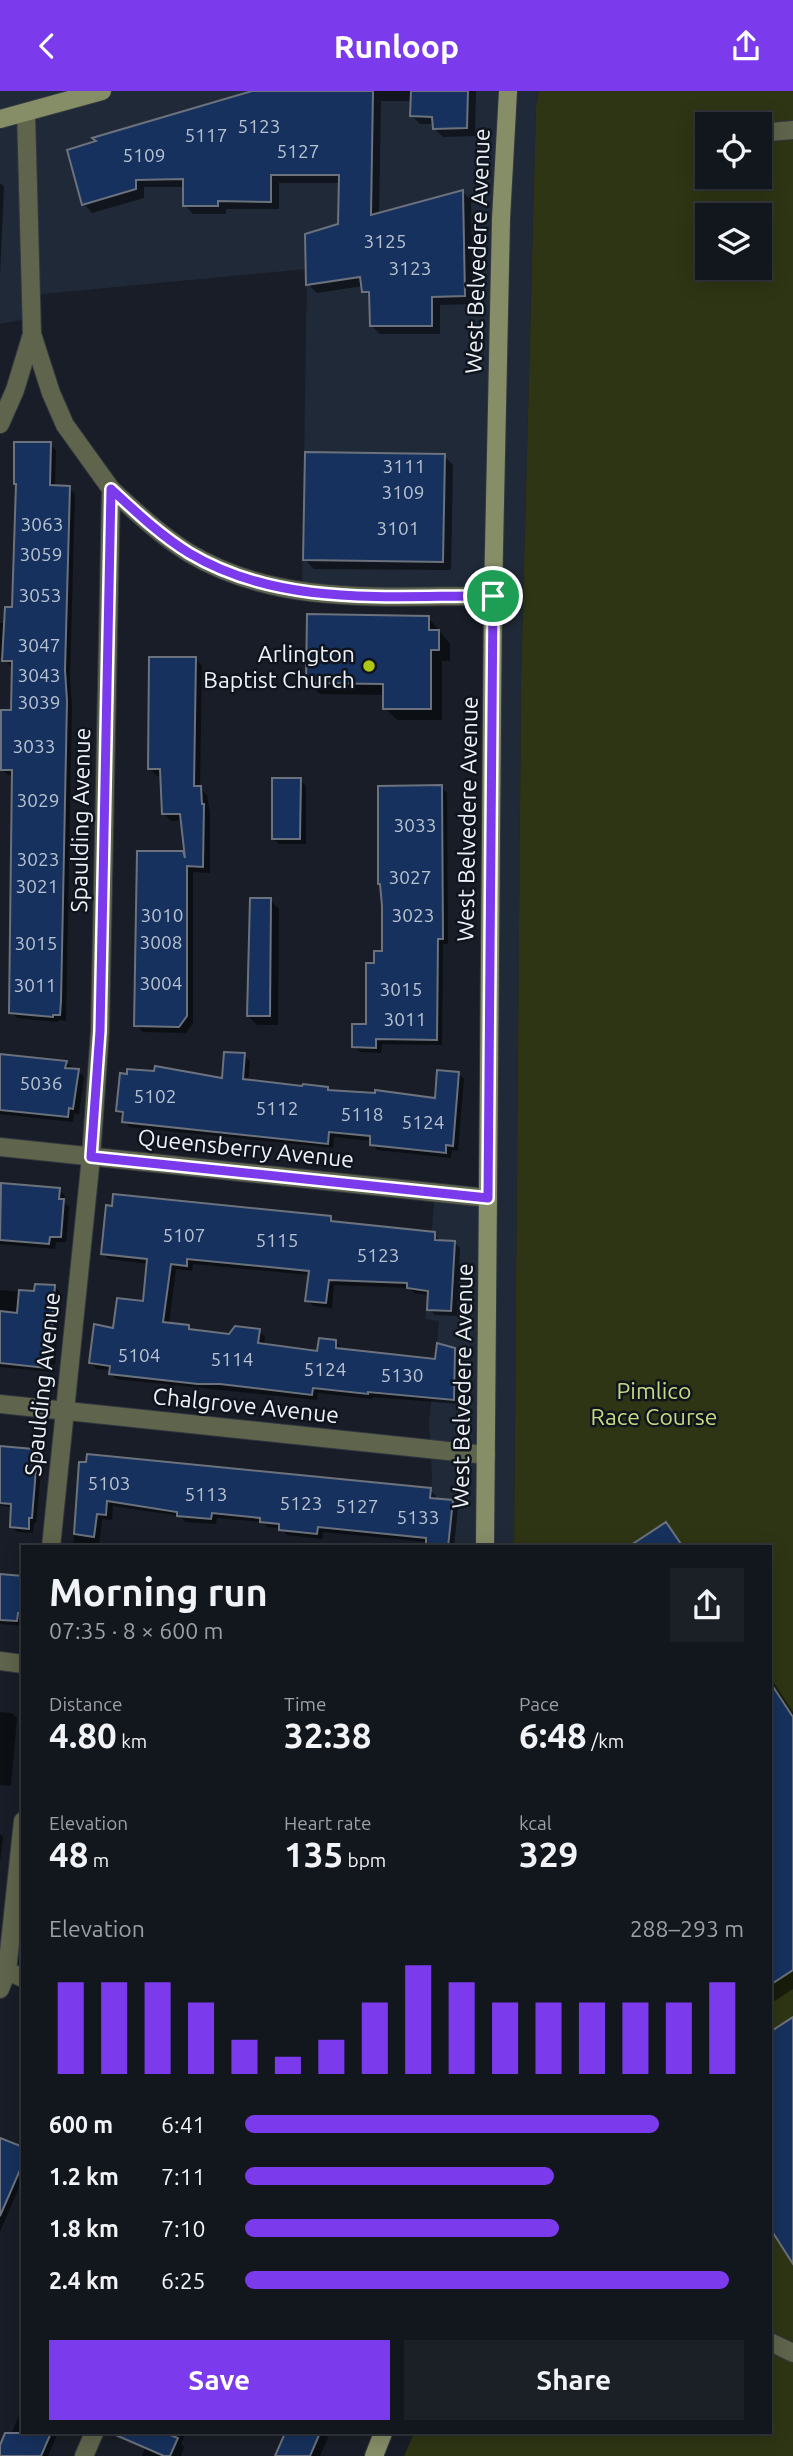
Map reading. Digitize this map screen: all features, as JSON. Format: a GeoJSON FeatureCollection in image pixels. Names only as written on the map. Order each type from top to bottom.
{"type":"FeatureCollection","features":[{"type":"Feature","properties":{"kind":"main road"},"geometry":{"type":"LineString","coordinates":[[0,119],[101,91]]}},
{"type":"Feature","properties":{"kind":"main road","name":"West Belvedere Avenue"},"geometry":{"type":"LineString","coordinates":[[485,1545],[493,596],[501,219],[508,91]]}},
{"type":"Feature","properties":{"kind":"main road"},"geometry":{"type":"LineString","coordinates":[[374,2456],[383,2434]]}},
{"type":"Feature","properties":{"kind":"street"},"geometry":{"type":"LineString","coordinates":[[26,113],[32,334],[51,393],[65,425],[111,489],[151,527],[190,554],[264,586],[295,592],[338,595],[493,596]]}},
{"type":"Feature","properties":{"kind":"street"},"geometry":{"type":"LineString","coordinates":[[772,132],[793,130]]}},
{"type":"Feature","properties":{"kind":"street"},"geometry":{"type":"LineString","coordinates":[[0,424],[15,390],[32,334]]}},
{"type":"Feature","properties":{"kind":"street","name":"Spaulding Avenue"},"geometry":{"type":"LineString","coordinates":[[51,1545],[91,1157],[100,1031],[111,489]]}},
{"type":"Feature","properties":{"kind":"street","name":"Queensberry Avenue"},"geometry":{"type":"LineString","coordinates":[[0,1147],[488,1198]]}},
{"type":"Feature","properties":{"kind":"street","name":"Chalgrove Avenue"},"geometry":{"type":"LineString","coordinates":[[0,1404],[486,1455]]}},
{"type":"Feature","properties":{"kind":"street"},"geometry":{"type":"LineString","coordinates":[[0,1661],[21,1664]]}},
{"type":"Feature","properties":{"kind":"street"},"geometry":{"type":"LineString","coordinates":[[0,1989],[10,1972],[18,1915],[21,1859]]}},
{"type":"Feature","properties":{"kind":"street"},"geometry":{"type":"LineString","coordinates":[[772,2343],[793,2353]]}},
{"type":"Feature","properties":{"kind":"street"},"geometry":{"type":"LineString","coordinates":[[84,2456],[94,2434]]}},
{"type":"Feature","properties":{"kind":"shaded area"},"geometry":{"type":"Polygon","coordinates":[[[0,91],[539,91],[536,107],[521,683],[514,1545],[426,1545],[432,1476],[429,1423],[439,1321],[425,1319],[435,1189],[486,1194],[494,593],[302,590],[307,269],[33,295],[32,318],[0,324],[0,91]]]}},
{"type":"Feature","properties":{"kind":"green space","name":"Pimlico Race Course"},"geometry":{"type":"Polygon","coordinates":[[[539,91],[793,91],[793,2456],[404,2456],[414,2434],[772,2434],[772,1545],[514,1545],[521,683],[536,107],[539,91]]]}},
{"type":"Feature","properties":{"kind":"building"},"geometry":{"type":"Polygon","coordinates":[[[252,91],[373,91],[371,215],[463,190],[465,296],[432,297],[432,326],[370,326],[369,292],[362,292],[360,277],[306,285],[305,234],[338,224],[339,175],[271,175],[271,202],[218,201],[218,206],[183,206],[183,179],[136,180],[136,189],[82,205],[67,150],[96,141],[92,138],[252,91]]]}},
{"type":"Feature","properties":{"kind":"building"},"geometry":{"type":"Polygon","coordinates":[[[411,91],[468,91],[467,128],[433,129],[432,117],[410,116],[411,91]]]}},
{"type":"Feature","properties":{"kind":"building"},"geometry":{"type":"Polygon","coordinates":[[[14,442],[51,442],[50,485],[70,486],[61,1001],[60,1015],[53,1017],[9,1013],[12,770],[1,770],[1,710],[11,710],[12,661],[2,661],[5,607],[12,607],[16,484],[14,442]]]}},
{"type":"Feature","properties":{"kind":"building"},"geometry":{"type":"Polygon","coordinates":[[[305,452],[445,454],[443,562],[303,560],[305,452]]]}},
{"type":"Feature","properties":{"kind":"building","name":"Arlington Baptist Church"},"geometry":{"type":"Polygon","coordinates":[[[307,614],[429,616],[429,630],[439,630],[439,650],[431,650],[431,709],[383,709],[383,684],[306,683],[307,614]]]}},
{"type":"Feature","properties":{"kind":"building"},"geometry":{"type":"Polygon","coordinates":[[[149,657],[196,657],[194,786],[201,786],[204,804],[203,867],[187,866],[187,1016],[179,1027],[134,1026],[137,851],[183,851],[185,858],[180,814],[162,814],[160,769],[148,769],[149,657]]]}},
{"type":"Feature","properties":{"kind":"building"},"geometry":{"type":"Polygon","coordinates":[[[272,778],[301,778],[300,839],[272,839],[272,778]]]}},
{"type":"Feature","properties":{"kind":"building"},"geometry":{"type":"Polygon","coordinates":[[[442,785],[443,939],[438,939],[437,1040],[376,1039],[376,1048],[352,1047],[352,1024],[366,1024],[366,963],[374,963],[374,951],[382,951],[382,906],[378,884],[378,786],[442,785]]]}},
{"type":"Feature","properties":{"kind":"building"},"geometry":{"type":"Polygon","coordinates":[[[250,898],[271,898],[270,1016],[247,1016],[250,898]]]}},
{"type":"Feature","properties":{"kind":"building"},"geometry":{"type":"Polygon","coordinates":[[[224,1052],[245,1053],[243,1079],[328,1087],[328,1090],[375,1093],[375,1090],[435,1098],[437,1070],[459,1072],[453,1146],[446,1145],[446,1153],[370,1145],[370,1136],[329,1132],[328,1144],[122,1122],[123,1112],[116,1111],[120,1073],[127,1074],[127,1069],[154,1071],[155,1066],[222,1078],[224,1052]]]}},
{"type":"Feature","properties":{"kind":"building"},"geometry":{"type":"Polygon","coordinates":[[[0,1054],[67,1061],[65,1068],[79,1069],[73,1109],[69,1108],[68,1117],[0,1110],[0,1054]]]}},
{"type":"Feature","properties":{"kind":"building"},"geometry":{"type":"Polygon","coordinates":[[[1,1183],[60,1188],[59,1199],[64,1199],[61,1237],[50,1237],[49,1244],[0,1240],[1,1183]]]}},
{"type":"Feature","properties":{"kind":"building"},"geometry":{"type":"Polygon","coordinates":[[[113,1194],[331,1216],[331,1221],[435,1232],[435,1240],[455,1241],[451,1311],[427,1310],[428,1291],[407,1288],[407,1283],[329,1280],[326,1303],[305,1301],[309,1271],[187,1259],[187,1266],[171,1264],[163,1322],[189,1325],[189,1329],[229,1334],[235,1326],[260,1329],[258,1343],[317,1351],[319,1338],[336,1340],[336,1348],[435,1359],[437,1343],[455,1348],[454,1400],[313,1388],[312,1395],[220,1384],[198,1384],[109,1374],[110,1366],[89,1363],[94,1324],[113,1328],[117,1298],[143,1301],[147,1259],[101,1254],[106,1205],[112,1206],[113,1194]]]}},
{"type":"Feature","properties":{"kind":"building"},"geometry":{"type":"Polygon","coordinates":[[[35,1284],[55,1285],[50,1360],[47,1360],[46,1368],[0,1363],[0,1311],[17,1313],[19,1290],[34,1291],[35,1284]]]}},
{"type":"Feature","properties":{"kind":"building"},"geometry":{"type":"Polygon","coordinates":[[[0,1446],[33,1449],[33,1456],[37,1457],[29,1529],[10,1527],[11,1504],[0,1503],[0,1446]]]}},
{"type":"Feature","properties":{"kind":"building"},"geometry":{"type":"Polygon","coordinates":[[[87,1454],[431,1488],[430,1498],[453,1500],[448,1545],[426,1545],[426,1538],[318,1527],[317,1534],[279,1530],[279,1524],[260,1522],[260,1518],[212,1513],[211,1519],[177,1516],[177,1512],[107,1501],[106,1515],[97,1514],[94,1537],[74,1534],[79,1462],[86,1462],[87,1454]]]}},
{"type":"Feature","properties":{"kind":"building"},"geometry":{"type":"Polygon","coordinates":[[[666,1522],[682,1545],[631,1545],[666,1522]]]}},
{"type":"Feature","properties":{"kind":"building"},"geometry":{"type":"Polygon","coordinates":[[[0,1574],[21,1576],[21,1614],[18,1613],[17,1621],[0,1620],[0,1574]]]}},
{"type":"Feature","properties":{"kind":"building"},"geometry":{"type":"Polygon","coordinates":[[[772,1685],[793,1717],[793,1970],[772,1984],[772,1685]]]}},
{"type":"Feature","properties":{"kind":"building"},"geometry":{"type":"Polygon","coordinates":[[[793,2017],[793,2264],[772,2231],[772,2031],[793,2017]]]}},
{"type":"Feature","properties":{"kind":"building"},"geometry":{"type":"Polygon","coordinates":[[[0,2138],[21,2146],[21,2168],[0,2216],[0,2138]]]}},
{"type":"Feature","properties":{"kind":"building"},"geometry":{"type":"Polygon","coordinates":[[[5,2433],[51,2434],[41,2456],[0,2456],[0,2445],[5,2433]]]}},
{"type":"Feature","properties":{"kind":"building"},"geometry":{"type":"Polygon","coordinates":[[[113,2434],[168,2434],[178,2438],[170,2456],[164,2456],[113,2434]]]}},
{"type":"Feature","properties":{"kind":"building"},"geometry":{"type":"Polygon","coordinates":[[[285,2434],[320,2434],[310,2456],[275,2456],[285,2434]]]}},
{"type":"Feature","properties":{"kind":"place","name":"Arlington Baptist Church"},"geometry":{"type":"Point","coordinates":[369,666]}},
{"type":"Feature","properties":{"kind":"route"},"geometry":{"type":"LineString","coordinates":[[111,489],[151,527],[190,554],[264,586],[295,592],[338,595],[493,596],[488,1198],[91,1157],[100,1031],[111,489]]}}]}
